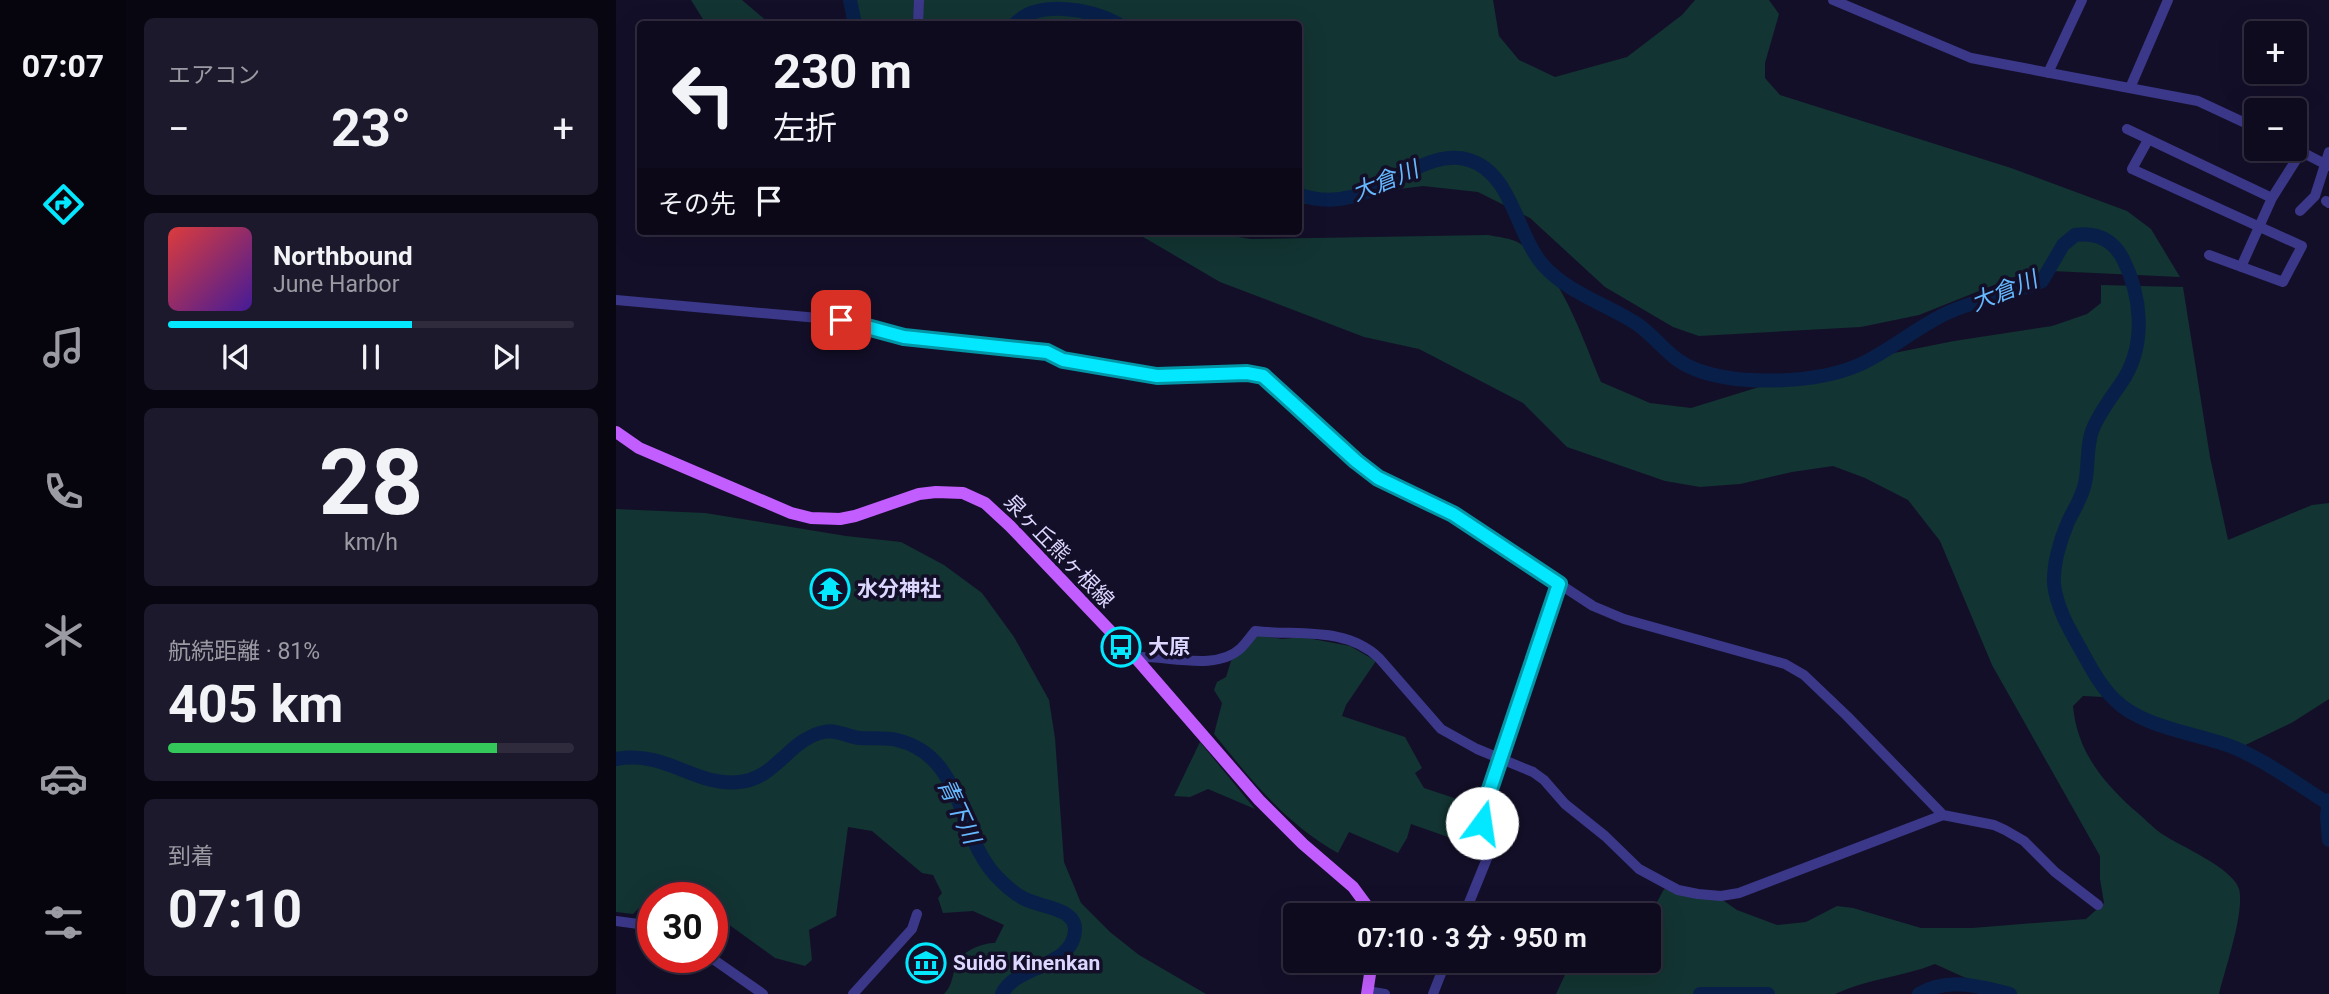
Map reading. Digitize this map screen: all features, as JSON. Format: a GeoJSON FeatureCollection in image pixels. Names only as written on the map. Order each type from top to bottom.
{"type":"FeatureCollection","features":[{"type":"Feature","properties":{"kind":"main road","name":"泉ヶ丘熊ヶ根線"},"geometry":{"type":"LineString","coordinates":[[616,432],[639,448],[791,513],[811,518],[840,519],[855,516],[919,494],[936,492],[954,491],[985,503],[1135,657],[1259,800],[1303,844],[1353,887],[1363,903]]}},
{"type":"Feature","properties":{"kind":"main road"},"geometry":{"type":"LineString","coordinates":[[1367,992],[1370,973]]}},
{"type":"Feature","properties":{"kind":"street"},"geometry":{"type":"LineString","coordinates":[[918,21],[919,0]]}},
{"type":"Feature","properties":{"kind":"street"},"geometry":{"type":"LineString","coordinates":[[1833,0],[1971,58],[2198,101],[2244,122]]}},
{"type":"Feature","properties":{"kind":"street"},"geometry":{"type":"LineString","coordinates":[[2048,74],[2082,0]]}},
{"type":"Feature","properties":{"kind":"street"},"geometry":{"type":"LineString","coordinates":[[2130,88],[2168,0]]}},
{"type":"Feature","properties":{"kind":"street"},"geometry":{"type":"LineString","coordinates":[[2127,129],[2272,198]]}},
{"type":"Feature","properties":{"kind":"street"},"geometry":{"type":"LineString","coordinates":[[2148,140],[2132,169],[2302,246],[2283,282],[2209,255]]}},
{"type":"Feature","properties":{"kind":"street"},"geometry":{"type":"LineString","coordinates":[[2300,211],[2315,196],[2329,152]]}},
{"type":"Feature","properties":{"kind":"street"},"geometry":{"type":"LineString","coordinates":[[2307,155],[2327,165]]}},
{"type":"Feature","properties":{"kind":"street"},"geometry":{"type":"LineString","coordinates":[[2241,267],[2292,161]]}},
{"type":"Feature","properties":{"kind":"street"},"geometry":{"type":"LineString","coordinates":[[616,300],[841,320],[904,337],[1047,352],[1063,360],[1157,376],[1254,373],[1270,382],[1378,478],[1453,514],[1593,606],[1624,619],[1794,668],[1847,716],[1943,815]]}},
{"type":"Feature","properties":{"kind":"street"},"geometry":{"type":"LineString","coordinates":[[1469,903],[1488,856],[1481,816],[1559,584]]}},
{"type":"Feature","properties":{"kind":"street"},"geometry":{"type":"LineString","coordinates":[[1135,657],[1211,660],[1227,657],[1241,649],[1255,631],[1326,634],[1348,639],[1368,648],[1441,729],[1459,741],[1533,772],[1639,869],[1678,890],[1721,896],[1755,888],[1943,815],[1994,825],[2024,841],[2055,872],[2098,905]]}},
{"type":"Feature","properties":{"kind":"street"},"geometry":{"type":"LineString","coordinates":[[853,994],[912,929],[917,914]]}},
{"type":"Feature","properties":{"kind":"street"},"geometry":{"type":"LineString","coordinates":[[616,921],[637,924]]}},
{"type":"Feature","properties":{"kind":"street"},"geometry":{"type":"LineString","coordinates":[[728,970],[763,994]]}},
{"type":"Feature","properties":{"kind":"street"},"geometry":{"type":"LineString","coordinates":[[1433,994],[1441,973]]}},
{"type":"Feature","properties":{"kind":"street"},"geometry":{"type":"LineString","coordinates":[[1367,992],[1385,994]]}},
{"type":"Feature","properties":{"kind":"green space"},"geometry":{"type":"Polygon","coordinates":[[[691,0],[742,0],[766,21],[704,21],[691,0]]]}},
{"type":"Feature","properties":{"kind":"green space"},"geometry":{"type":"Polygon","coordinates":[[[843,0],[1493,0],[1499,36],[1519,60],[1555,77],[1627,57],[1682,15],[1695,0],[1769,0],[1779,14],[1765,63],[1765,78],[1780,95],[2011,168],[2127,211],[2151,229],[2180,277],[2052,271],[2014,277],[1919,315],[1861,327],[1699,336],[1673,327],[1605,287],[1530,218],[1478,192],[1423,186],[1377,192],[1342,201],[1302,203],[1302,21],[860,21],[843,0]]]}},
{"type":"Feature","properties":{"kind":"green space"},"geometry":{"type":"Polygon","coordinates":[[[1140,235],[1226,235],[1251,239],[1488,235],[1512,240],[1534,254],[1558,286],[1601,382],[1650,403],[1691,408],[1795,376],[1884,355],[2052,326],[2087,314],[2101,303],[2101,285],[2183,287],[2210,457],[2228,540],[2312,505],[2329,503],[2329,699],[2293,722],[2235,750],[2220,749],[2188,739],[2104,697],[2083,696],[2073,706],[2075,722],[2085,750],[2111,787],[2158,831],[2205,858],[2235,881],[2239,889],[2239,912],[2219,994],[2001,994],[1935,964],[1835,994],[1556,994],[1566,973],[1661,973],[1661,903],[1656,903],[1664,889],[1724,901],[1737,910],[1777,925],[1806,922],[1837,906],[1853,908],[1921,928],[1972,928],[2086,919],[2104,903],[2100,856],[1992,665],[1940,541],[1908,500],[1865,478],[1833,466],[1740,484],[1700,487],[1665,481],[1567,447],[1523,403],[1419,349],[1364,337],[1220,282],[1140,235]]]}},
{"type":"Feature","properties":{"kind":"green space"},"geometry":{"type":"Polygon","coordinates":[[[616,509],[705,513],[846,536],[901,542],[944,565],[982,593],[1014,637],[1049,700],[1055,738],[1064,862],[1081,903],[1110,932],[1139,955],[1206,994],[944,994],[963,955],[973,948],[995,943],[1004,925],[973,911],[943,913],[938,898],[942,893],[933,875],[922,873],[872,831],[848,827],[836,916],[809,930],[812,960],[805,966],[775,958],[728,924],[728,882],[637,882],[637,910],[633,914],[616,912],[616,509]]]}},
{"type":"Feature","properties":{"kind":"green space"},"geometry":{"type":"Polygon","coordinates":[[[1257,635],[1282,639],[1302,637],[1350,646],[1376,661],[1346,705],[1342,716],[1405,737],[1422,768],[1415,773],[1424,788],[1463,801],[1458,816],[1477,826],[1482,849],[1411,824],[1398,853],[1349,832],[1338,853],[1286,815],[1214,734],[1222,703],[1214,690],[1217,682],[1226,677],[1232,658],[1257,635]]]}},
{"type":"Feature","properties":{"kind":"green space"},"geometry":{"type":"Polygon","coordinates":[[[1200,742],[1255,809],[1208,789],[1190,797],[1174,796],[1200,742]]]}},
{"type":"Feature","properties":{"kind":"waterway","name":"大倉川"},"geometry":{"type":"LineString","coordinates":[[850,0],[854,21]]}},
{"type":"Feature","properties":{"kind":"waterway","name":"大倉川"},"geometry":{"type":"LineString","coordinates":[[1019,21],[1025,16],[1050,9],[1078,11],[1112,21]]}},
{"type":"Feature","properties":{"kind":"waterway","name":"大倉川"},"geometry":{"type":"LineString","coordinates":[[1302,195],[1324,200],[1347,198],[1369,191],[1430,162],[1449,158],[1469,160],[1483,167],[1495,178],[1534,252],[1553,275],[1576,291],[1637,324],[1682,363],[1708,373],[1752,380],[1822,376],[1861,364],[1947,313],[2042,281],[2063,245],[2075,235],[2104,239],[2119,252],[2129,273],[2137,303],[2138,333],[2132,363],[2092,431],[2084,488],[2068,522],[2055,569],[2055,593],[2060,609],[2100,682],[2115,700],[2127,709],[2171,729],[2219,742],[2246,753],[2329,804]]}},
{"type":"Feature","properties":{"kind":"waterway","name":"青下川"},"geometry":{"type":"LineString","coordinates":[[616,759],[651,759],[708,779],[739,782],[763,774],[801,742],[824,732],[860,738],[892,739],[920,749],[936,763],[948,780],[975,842],[1000,880],[1022,897],[1056,909],[1070,917],[1074,923],[1072,942],[1065,952],[1019,977],[1009,984],[1002,994]]}},
{"type":"Feature","properties":{"kind":"waterway"},"geometry":{"type":"LineString","coordinates":[[2329,800],[2329,840]]}},
{"type":"Feature","properties":{"kind":"waterway"},"geometry":{"type":"LineString","coordinates":[[1919,994],[1952,984],[2010,994]]}},
{"type":"Feature","properties":{"kind":"waterway","name":"青下川"},"geometry":{"type":"LineString","coordinates":[[1700,994],[1768,994]]}},
{"type":"Feature","properties":{"kind":"place","name":"水分神社"},"geometry":{"type":"Point","coordinates":[830,589]}},
{"type":"Feature","properties":{"kind":"place","name":"大原"},"geometry":{"type":"Point","coordinates":[1121,647]}},
{"type":"Feature","properties":{"kind":"place","name":"Suidō Kinenkan"},"geometry":{"type":"Point","coordinates":[926,963]}},
{"type":"Feature","properties":{"kind":"route"},"geometry":{"type":"LineString","coordinates":[[841,320],[904,337],[1047,352],[1063,360],[1157,376],[1254,373],[1263,376],[1378,478],[1453,514],[1559,584],[1481,816],[1482,823]]}}]}
